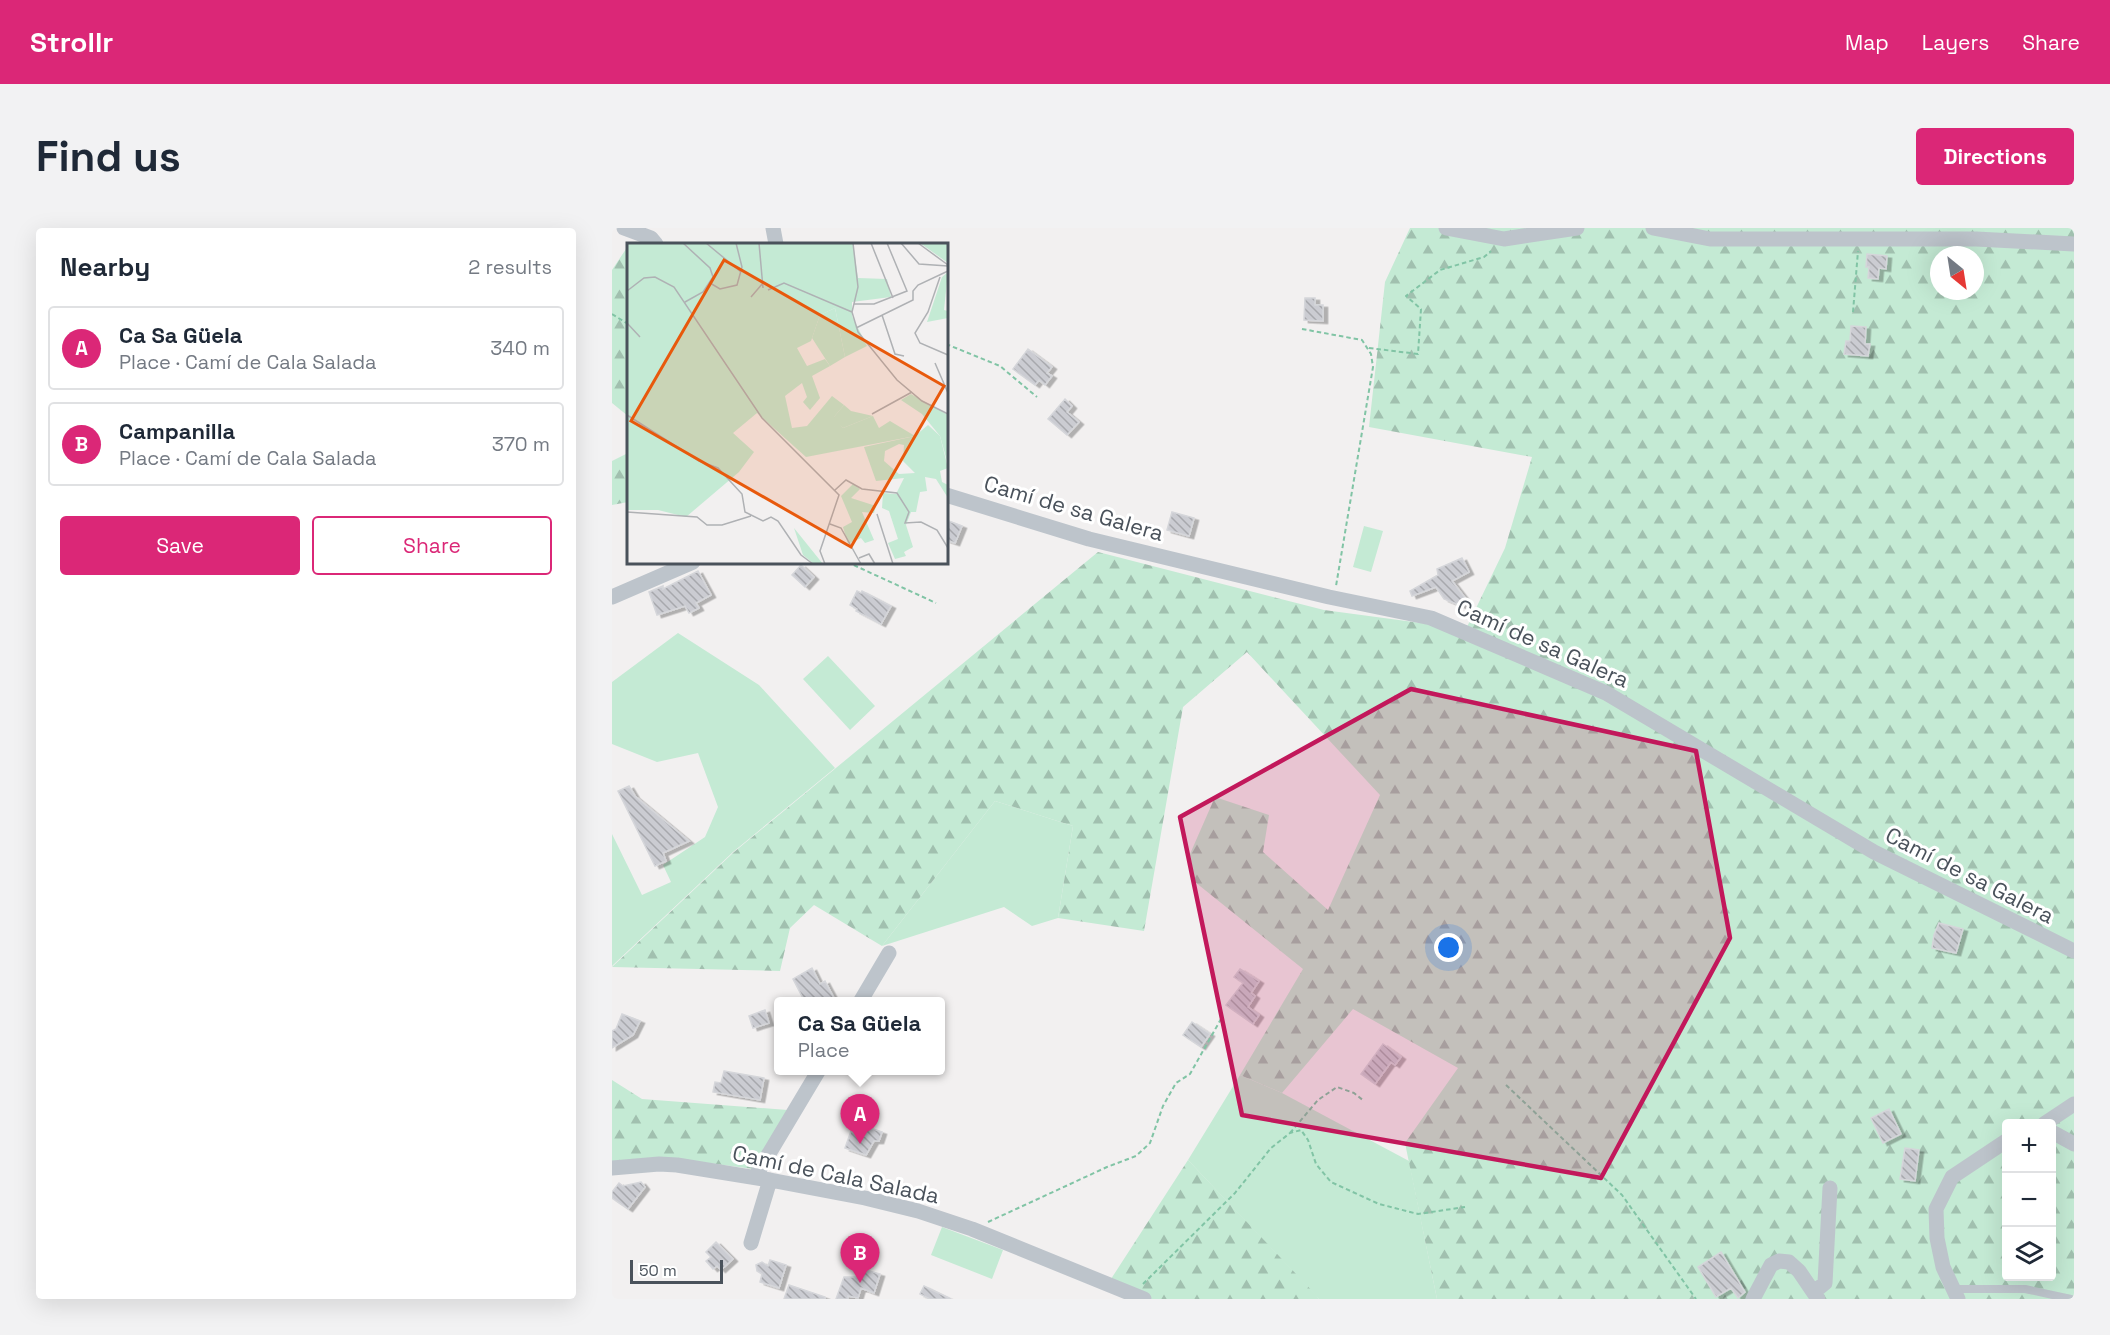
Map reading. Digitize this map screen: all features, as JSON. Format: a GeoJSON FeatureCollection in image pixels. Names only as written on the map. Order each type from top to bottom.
{"type":"FeatureCollection","features":[{"type":"Feature","properties":{"kind":"street"},"geometry":{"type":"LineString","coordinates":[[624,228],[651,238],[655,243]]}},
{"type":"Feature","properties":{"kind":"street"},"geometry":{"type":"LineString","coordinates":[[773,228],[776,243]]}},
{"type":"Feature","properties":{"kind":"street"},"geometry":{"type":"LineString","coordinates":[[1446,228],[1504,239],[1577,228]]}},
{"type":"Feature","properties":{"kind":"street"},"geometry":{"type":"LineString","coordinates":[[1653,228],[1710,238],[1976,239],[2074,244]]}},
{"type":"Feature","properties":{"kind":"street","name":"Camí de sa Galera"},"geometry":{"type":"LineString","coordinates":[[948,496],[1089,539],[1334,598],[1431,618],[1606,693],[1874,852],[2074,951]]}},
{"type":"Feature","properties":{"kind":"street"},"geometry":{"type":"LineString","coordinates":[[612,597],[688,564]]}},
{"type":"Feature","properties":{"kind":"street"},"geometry":{"type":"LineString","coordinates":[[863,997],[889,953]]}},
{"type":"Feature","properties":{"kind":"street"},"geometry":{"type":"LineString","coordinates":[[751,1243],[762,1178],[817,1075]]}},
{"type":"Feature","properties":{"kind":"street"},"geometry":{"type":"LineString","coordinates":[[2052,1119],[2074,1104]]}},
{"type":"Feature","properties":{"kind":"street"},"geometry":{"type":"LineString","coordinates":[[2056,1134],[2074,1144]]}},
{"type":"Feature","properties":{"kind":"street"},"geometry":{"type":"LineString","coordinates":[[1955,1294],[1943,1268],[1937,1238],[1936,1209],[1952,1177],[2002,1144]]}},
{"type":"Feature","properties":{"kind":"street","name":"Camí de Cala Salada"},"geometry":{"type":"LineString","coordinates":[[612,1168],[668,1165],[762,1178],[918,1211],[972,1229],[1138,1296]]}},
{"type":"Feature","properties":{"kind":"street"},"geometry":{"type":"LineString","coordinates":[[1753,1299],[1772,1265],[1779,1261],[1789,1262],[1799,1271],[1816,1296],[1825,1283],[1830,1188]]}},
{"type":"Feature","properties":{"kind":"lane"},"geometry":{"type":"LineString","coordinates":[[1955,1294],[2025,1289],[2071,1299]]}},
{"type":"Feature","properties":{"kind":"path"},"geometry":{"type":"LineString","coordinates":[[1368,348],[1418,354],[1421,309],[1406,296],[1440,270],[1484,257],[1504,239]]}},
{"type":"Feature","properties":{"kind":"path"},"geometry":{"type":"LineString","coordinates":[[1853,312],[1859,239]]}},
{"type":"Feature","properties":{"kind":"path"},"geometry":{"type":"LineString","coordinates":[[612,314],[627,323]]}},
{"type":"Feature","properties":{"kind":"path"},"geometry":{"type":"LineString","coordinates":[[1302,329],[1362,340],[1368,348],[1373,367],[1334,598]]}},
{"type":"Feature","properties":{"kind":"path"},"geometry":{"type":"LineString","coordinates":[[948,345],[1000,366],[1036,397]]}},
{"type":"Feature","properties":{"kind":"path"},"geometry":{"type":"LineString","coordinates":[[851,564],[936,603]]}},
{"type":"Feature","properties":{"kind":"path"},"geometry":{"type":"LineString","coordinates":[[972,1229],[1136,1156],[1150,1143],[1163,1106],[1176,1083],[1190,1074],[1221,1019]]}},
{"type":"Feature","properties":{"kind":"path"},"geometry":{"type":"LineString","coordinates":[[1506,1085],[1622,1195],[1696,1299]]}},
{"type":"Feature","properties":{"kind":"path"},"geometry":{"type":"LineString","coordinates":[[1138,1296],[1235,1193],[1271,1148],[1290,1133],[1318,1100],[1337,1087],[1354,1093],[1364,1101]]}},
{"type":"Feature","properties":{"kind":"path"},"geometry":{"type":"LineString","coordinates":[[1290,1133],[1301,1130],[1308,1140],[1316,1164],[1330,1182],[1379,1204],[1418,1214],[1465,1207]]}},
{"type":"Feature","properties":{"kind":"highlighted area"},"geometry":{"type":"Polygon","coordinates":[[[1411,689],[1696,751],[1730,938],[1601,1178],[1242,1115],[1180,817],[1411,689]]]}},
{"type":"Feature","properties":{"kind":"green space"},"geometry":{"type":"Polygon","coordinates":[[[1410,228],[2074,228],[2074,1299],[1437,1299],[1405,1143],[1458,1068],[1353,1009],[1282,1093],[1240,1075],[1303,969],[1195,882],[1190,854],[1215,797],[1269,815],[1263,852],[1328,910],[1380,795],[1247,652],[1183,707],[1144,931],[1058,918],[1073,826],[995,801],[882,946],[814,905],[790,928],[780,971],[612,967],[734,852],[1098,552],[1324,610],[1466,629],[1505,548],[1532,457],[1369,427],[1385,282],[1410,228]]]}},
{"type":"Feature","properties":{"kind":"green space"},"geometry":{"type":"Polygon","coordinates":[[[627,248],[627,415],[612,403],[612,270],[627,248]]]}},
{"type":"Feature","properties":{"kind":"green space"},"geometry":{"type":"Polygon","coordinates":[[[627,454],[627,502],[612,505],[612,461],[627,454]]]}},
{"type":"Feature","properties":{"kind":"green space"},"geometry":{"type":"Polygon","coordinates":[[[1364,526],[1383,531],[1371,572],[1353,567],[1364,526]]]}},
{"type":"Feature","properties":{"kind":"green space"},"geometry":{"type":"Polygon","coordinates":[[[678,633],[759,685],[835,768],[733,852],[612,966],[612,834],[642,895],[671,882],[663,865],[705,837],[718,807],[698,753],[657,762],[612,744],[612,682],[678,633]]]}},
{"type":"Feature","properties":{"kind":"green space"},"geometry":{"type":"Polygon","coordinates":[[[828,656],[875,706],[850,730],[803,679],[828,656]]]}},
{"type":"Feature","properties":{"kind":"green space"},"geometry":{"type":"Polygon","coordinates":[[[995,801],[1073,826],[1058,918],[1032,926],[1004,907],[882,946],[995,801]]]}},
{"type":"Feature","properties":{"kind":"green space"},"geometry":{"type":"Polygon","coordinates":[[[1240,1075],[1282,1093],[1409,1161],[1437,1299],[1319,1299],[1188,1160],[1240,1075]]]}},
{"type":"Feature","properties":{"kind":"green space"},"geometry":{"type":"Polygon","coordinates":[[[612,1080],[642,1099],[788,1110],[753,1169],[671,1158],[612,1162],[612,1080]]]}},
{"type":"Feature","properties":{"kind":"green space"},"geometry":{"type":"Polygon","coordinates":[[[1188,1160],[1319,1299],[1152,1299],[1111,1279],[1188,1160]]]}},
{"type":"Feature","properties":{"kind":"green space"},"geometry":{"type":"Polygon","coordinates":[[[942,1227],[1003,1250],[992,1279],[931,1255],[942,1227]]]}},
{"type":"Feature","properties":{"kind":"building"},"geometry":{"type":"Polygon","coordinates":[[[1867,254],[1887,256],[1886,269],[1879,268],[1878,279],[1868,278],[1867,254]]]}},
{"type":"Feature","properties":{"kind":"building"},"geometry":{"type":"Polygon","coordinates":[[[1305,298],[1315,298],[1315,305],[1323,305],[1323,321],[1304,320],[1305,298]]]}},
{"type":"Feature","properties":{"kind":"building"},"geometry":{"type":"Polygon","coordinates":[[[1851,326],[1866,327],[1865,344],[1870,344],[1868,356],[1844,354],[1846,341],[1850,341],[1851,326]]]}},
{"type":"Feature","properties":{"kind":"building"},"geometry":{"type":"Polygon","coordinates":[[[1028,349],[1052,367],[1047,373],[1052,376],[1045,385],[1039,380],[1035,385],[1013,369],[1028,349]]]}},
{"type":"Feature","properties":{"kind":"building"},"geometry":{"type":"Polygon","coordinates":[[[1065,399],[1072,406],[1067,412],[1079,422],[1067,435],[1048,419],[1065,399]]]}},
{"type":"Feature","properties":{"kind":"building"},"geometry":{"type":"Polygon","coordinates":[[[1172,512],[1194,518],[1189,536],[1167,530],[1172,512]]]}},
{"type":"Feature","properties":{"kind":"building"},"geometry":{"type":"Polygon","coordinates":[[[948,521],[962,526],[955,543],[948,541],[948,521]]]}},
{"type":"Feature","properties":{"kind":"building"},"geometry":{"type":"Polygon","coordinates":[[[1462,558],[1469,572],[1452,581],[1466,599],[1462,606],[1444,599],[1436,587],[1412,596],[1410,591],[1438,575],[1437,569],[1462,558]]]}},
{"type":"Feature","properties":{"kind":"building"},"geometry":{"type":"Polygon","coordinates":[[[801,565],[814,577],[805,587],[792,575],[801,565]]]}},
{"type":"Feature","properties":{"kind":"building"},"geometry":{"type":"Polygon","coordinates":[[[698,571],[711,595],[696,603],[699,608],[689,613],[685,606],[657,615],[649,592],[663,586],[663,589],[698,571]]]}},
{"type":"Feature","properties":{"kind":"building"},"geometry":{"type":"Polygon","coordinates":[[[857,591],[861,593],[862,591],[891,606],[881,624],[856,611],[857,609],[850,605],[857,591]]]}},
{"type":"Feature","properties":{"kind":"building"},"geometry":{"type":"Polygon","coordinates":[[[629,786],[635,796],[689,841],[663,853],[666,861],[655,866],[618,791],[629,786]]]}},
{"type":"Feature","properties":{"kind":"building"},"geometry":{"type":"Polygon","coordinates":[[[1939,923],[1963,929],[1956,953],[1932,948],[1939,923]]]}},
{"type":"Feature","properties":{"kind":"building"},"geometry":{"type":"Polygon","coordinates":[[[812,968],[820,984],[825,981],[833,997],[802,997],[793,979],[812,968]]]}},
{"type":"Feature","properties":{"kind":"building"},"geometry":{"type":"Polygon","coordinates":[[[1240,969],[1259,981],[1251,993],[1255,996],[1248,1007],[1259,1015],[1253,1024],[1226,1005],[1243,983],[1234,977],[1240,969]]]}},
{"type":"Feature","properties":{"kind":"building"},"geometry":{"type":"Polygon","coordinates":[[[765,1010],[769,1023],[753,1028],[749,1016],[765,1010]]]}},
{"type":"Feature","properties":{"kind":"building"},"geometry":{"type":"Polygon","coordinates":[[[622,1014],[640,1021],[633,1035],[612,1048],[612,1031],[616,1029],[622,1014]]]}},
{"type":"Feature","properties":{"kind":"building"},"geometry":{"type":"Polygon","coordinates":[[[1192,1022],[1210,1034],[1201,1047],[1183,1035],[1192,1022]]]}},
{"type":"Feature","properties":{"kind":"building"},"geometry":{"type":"Polygon","coordinates":[[[1383,1044],[1401,1057],[1395,1065],[1391,1062],[1375,1084],[1361,1074],[1383,1044]]]}},
{"type":"Feature","properties":{"kind":"building"},"geometry":{"type":"Polygon","coordinates":[[[724,1071],[764,1078],[760,1100],[713,1092],[715,1082],[721,1083],[724,1071]]]}},
{"type":"Feature","properties":{"kind":"building"},"geometry":{"type":"Polygon","coordinates":[[[1889,1109],[1901,1134],[1883,1143],[1871,1118],[1889,1109]]]}},
{"type":"Feature","properties":{"kind":"building"},"geometry":{"type":"Polygon","coordinates":[[[867,1127],[882,1132],[879,1141],[874,1141],[866,1155],[845,1148],[851,1131],[864,1136],[867,1127]]]}},
{"type":"Feature","properties":{"kind":"building"},"geometry":{"type":"Polygon","coordinates":[[[1905,1148],[1919,1150],[1915,1181],[1900,1179],[1905,1148]]]}},
{"type":"Feature","properties":{"kind":"building"},"geometry":{"type":"Polygon","coordinates":[[[641,1182],[645,1187],[628,1209],[612,1198],[612,1192],[619,1183],[623,1186],[641,1182]]]}},
{"type":"Feature","properties":{"kind":"building"},"geometry":{"type":"Polygon","coordinates":[[[716,1242],[733,1259],[721,1270],[717,1266],[713,1269],[706,1261],[711,1257],[706,1252],[716,1242]]]}},
{"type":"Feature","properties":{"kind":"building"},"geometry":{"type":"Polygon","coordinates":[[[1721,1252],[1745,1292],[1738,1298],[1731,1288],[1716,1297],[1698,1267],[1721,1252]]]}},
{"type":"Feature","properties":{"kind":"building"},"geometry":{"type":"Polygon","coordinates":[[[770,1260],[786,1265],[779,1288],[760,1282],[762,1274],[757,1271],[756,1265],[762,1262],[768,1266],[770,1260]]]}},
{"type":"Feature","properties":{"kind":"building"},"geometry":{"type":"Polygon","coordinates":[[[862,1269],[880,1274],[874,1293],[861,1288],[858,1298],[848,1296],[848,1299],[836,1299],[844,1277],[859,1277],[862,1269]]]}},
{"type":"Feature","properties":{"kind":"building"},"geometry":{"type":"Polygon","coordinates":[[[789,1285],[825,1297],[825,1299],[784,1299],[789,1285]]]}},
{"type":"Feature","properties":{"kind":"building"},"geometry":{"type":"Polygon","coordinates":[[[924,1286],[951,1299],[930,1299],[920,1294],[924,1286]]]}},
{"type":"Feature","properties":{"kind":"place","name":"Ca Sa Güela"},"geometry":{"type":"Point","coordinates":[860,1144]}},
{"type":"Feature","properties":{"kind":"place","name":"Campanilla"},"geometry":{"type":"Point","coordinates":[860,1283]}}]}
